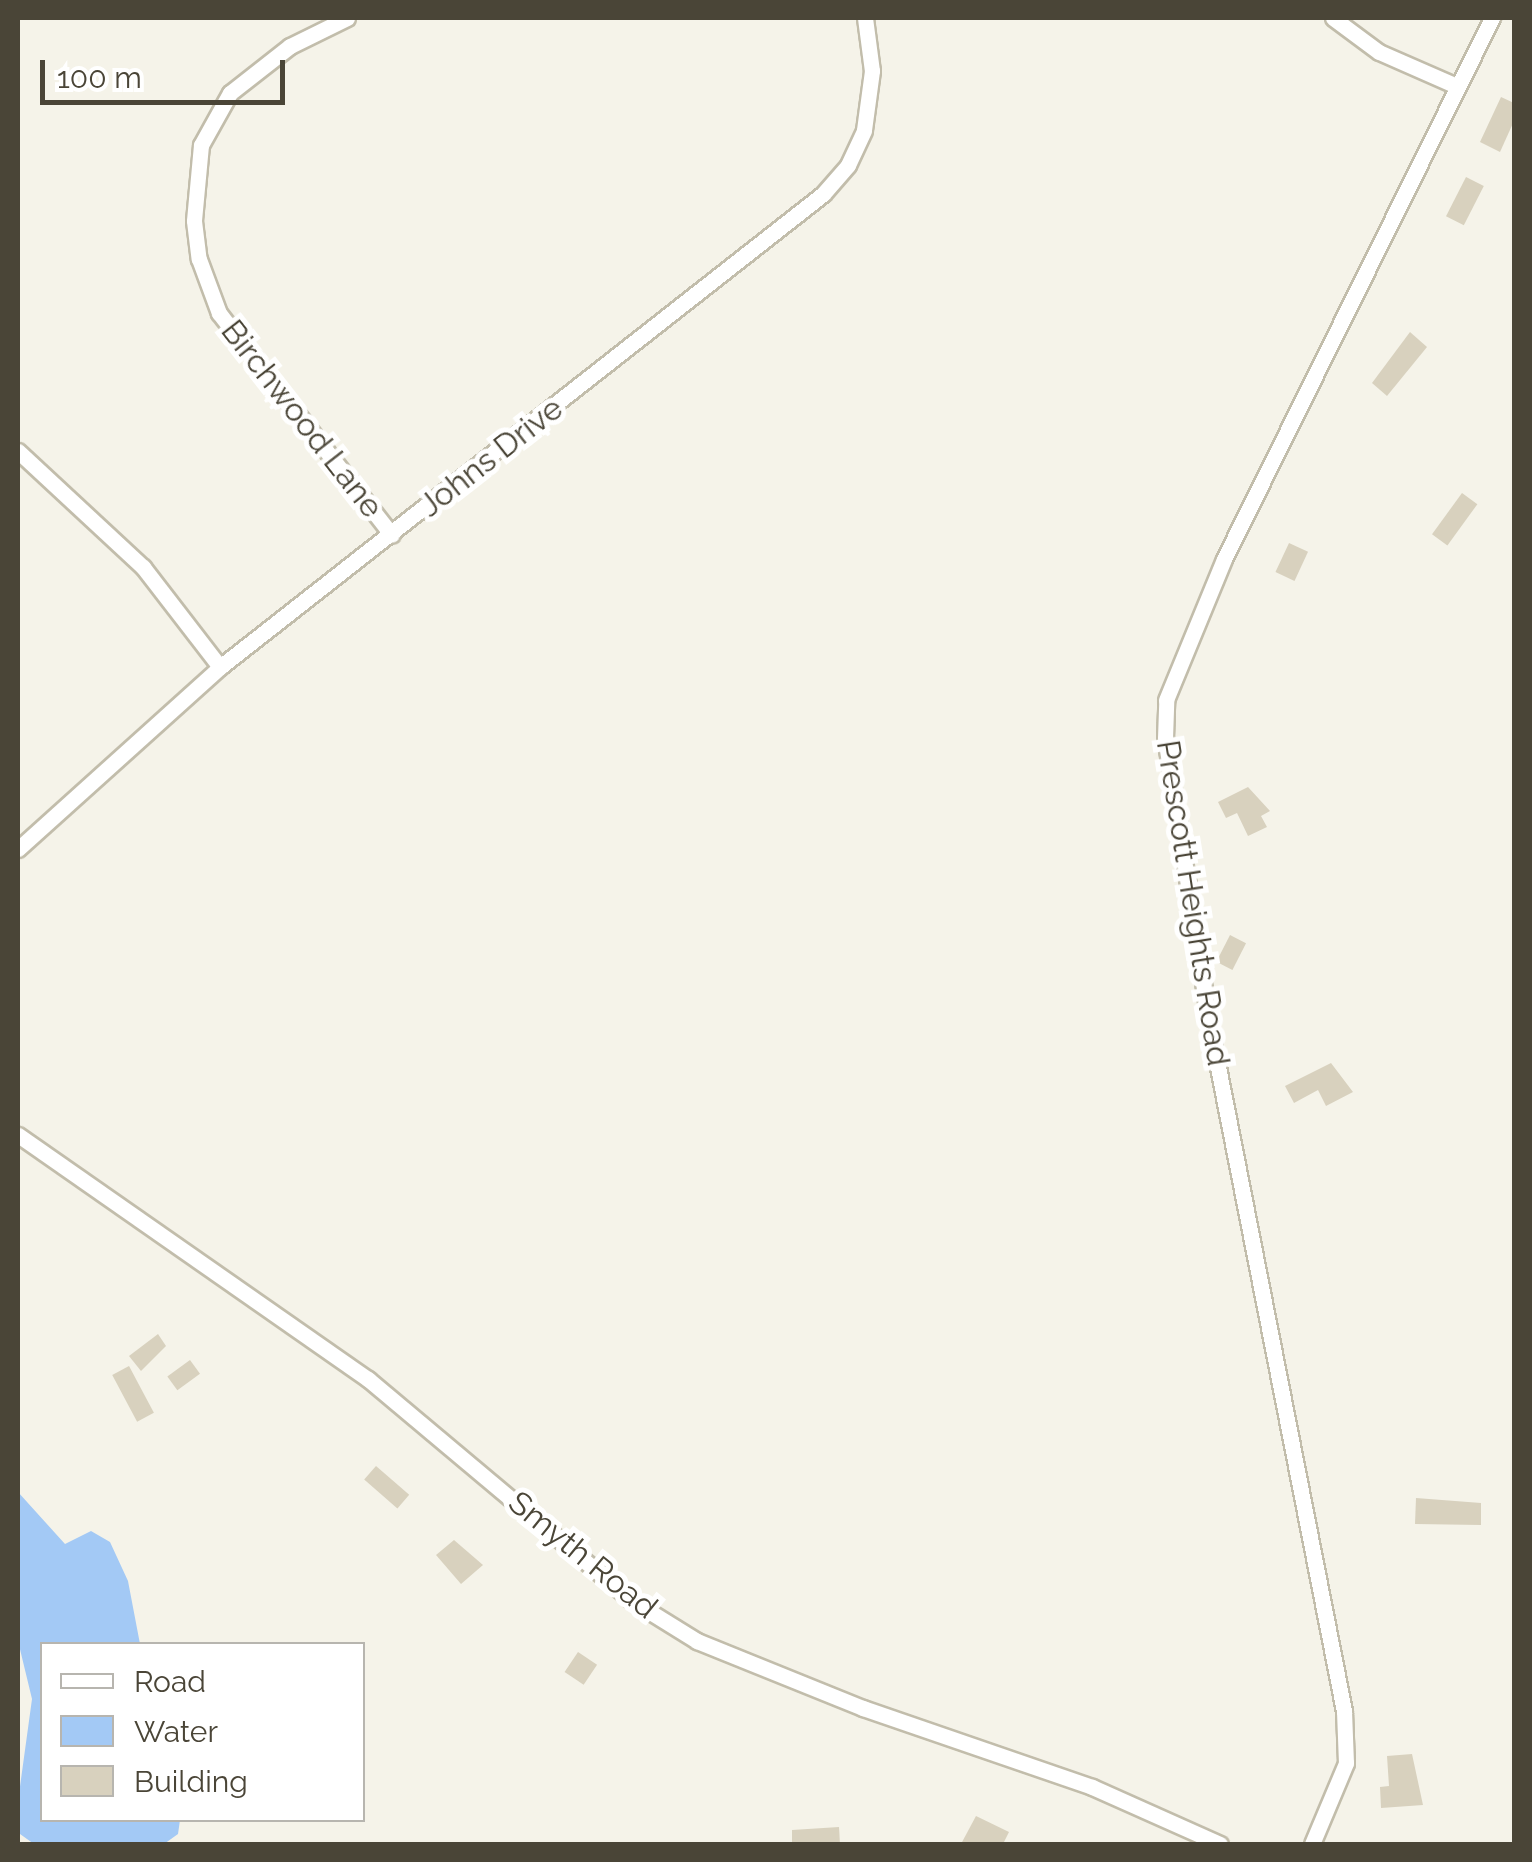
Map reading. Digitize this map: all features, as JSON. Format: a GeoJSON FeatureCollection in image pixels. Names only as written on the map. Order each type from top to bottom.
{"type":"FeatureCollection","features":[{"type":"Feature","properties":{"kind":"street","name":"Birchwood Lane"},"geometry":{"type":"LineString","coordinates":[[347,18],[290,46],[230,94],[201,145],[194,221],[198,259],[219,313],[392,535]]}},
{"type":"Feature","properties":{"kind":"street","name":"Johns Drive"},"geometry":{"type":"LineString","coordinates":[[18,848],[220,667],[823,194],[848,165],[867,120],[872,71],[865,18]]}},
{"type":"Feature","properties":{"kind":"street"},"geometry":{"type":"LineString","coordinates":[[1333,18],[1379,52],[1456,86]]}},
{"type":"Feature","properties":{"kind":"street","name":"Prescott Heights Road"},"geometry":{"type":"LineString","coordinates":[[1312,1844],[1346,1763],[1344,1712],[1209,1021],[1168,757],[1166,700],[1224,559],[1492,18]]}},
{"type":"Feature","properties":{"kind":"street"},"geometry":{"type":"LineString","coordinates":[[18,451],[143,567],[220,667]]}},
{"type":"Feature","properties":{"kind":"street","name":"Smyth Road"},"geometry":{"type":"LineString","coordinates":[[18,1135],[368,1378],[631,1600],[697,1640],[863,1708],[1074,1780],[1220,1844]]}},
{"type":"Feature","properties":{"kind":"water"},"geometry":{"type":"Polygon","coordinates":[[[18,1492],[65,1544],[91,1531],[110,1542],[128,1581],[140,1642],[40,1642],[40,1822],[180,1822],[178,1834],[164,1844],[34,1844],[20,1834],[18,1801],[32,1699],[18,1641],[18,1492]]]}},
{"type":"Feature","properties":{"kind":"building"},"geometry":{"type":"Polygon","coordinates":[[[1501,97],[1514,103],[1514,121],[1500,152],[1480,142],[1501,97]]]}},
{"type":"Feature","properties":{"kind":"building"},"geometry":{"type":"Polygon","coordinates":[[[1466,177],[1484,186],[1464,225],[1446,216],[1466,177]]]}},
{"type":"Feature","properties":{"kind":"building"},"geometry":{"type":"Polygon","coordinates":[[[1410,332],[1427,347],[1387,396],[1372,383],[1410,332]]]}},
{"type":"Feature","properties":{"kind":"building"},"geometry":{"type":"Polygon","coordinates":[[[1462,493],[1477,504],[1447,545],[1432,534],[1462,493]]]}},
{"type":"Feature","properties":{"kind":"building"},"geometry":{"type":"Polygon","coordinates":[[[1289,543],[1308,552],[1295,581],[1275,572],[1289,543]]]}},
{"type":"Feature","properties":{"kind":"building"},"geometry":{"type":"Polygon","coordinates":[[[1248,787],[1270,811],[1261,816],[1267,827],[1248,836],[1237,813],[1226,818],[1218,802],[1248,787]]]}},
{"type":"Feature","properties":{"kind":"building"},"geometry":{"type":"Polygon","coordinates":[[[1230,935],[1246,943],[1232,970],[1216,962],[1230,935]]]}},
{"type":"Feature","properties":{"kind":"building"},"geometry":{"type":"Polygon","coordinates":[[[1331,1063],[1353,1092],[1326,1106],[1318,1090],[1294,1103],[1285,1086],[1331,1063]]]}},
{"type":"Feature","properties":{"kind":"building"},"geometry":{"type":"Polygon","coordinates":[[[158,1334],[166,1346],[141,1371],[129,1356],[158,1334]]]}},
{"type":"Feature","properties":{"kind":"building"},"geometry":{"type":"Polygon","coordinates":[[[190,1360],[200,1374],[177,1390],[167,1376],[190,1360]]]}},
{"type":"Feature","properties":{"kind":"building"},"geometry":{"type":"Polygon","coordinates":[[[129,1366],[154,1413],[137,1422],[112,1375],[129,1366]]]}},
{"type":"Feature","properties":{"kind":"building"},"geometry":{"type":"Polygon","coordinates":[[[376,1466],[409,1495],[397,1508],[364,1480],[376,1466]]]}},
{"type":"Feature","properties":{"kind":"building"},"geometry":{"type":"Polygon","coordinates":[[[1416,1498],[1481,1503],[1481,1525],[1415,1524],[1416,1498]]]}},
{"type":"Feature","properties":{"kind":"building"},"geometry":{"type":"Polygon","coordinates":[[[454,1540],[483,1565],[461,1584],[436,1555],[454,1540]]]}},
{"type":"Feature","properties":{"kind":"building"},"geometry":{"type":"Polygon","coordinates":[[[578,1652],[597,1665],[584,1685],[565,1672],[578,1652]]]}},
{"type":"Feature","properties":{"kind":"building"},"geometry":{"type":"Polygon","coordinates":[[[1412,1754],[1423,1805],[1381,1808],[1380,1787],[1389,1786],[1387,1756],[1412,1754]]]}},
{"type":"Feature","properties":{"kind":"building"},"geometry":{"type":"Polygon","coordinates":[[[976,1816],[1009,1832],[1003,1844],[961,1844],[976,1816]]]}},
{"type":"Feature","properties":{"kind":"building"},"geometry":{"type":"Polygon","coordinates":[[[839,1827],[840,1844],[792,1844],[792,1830],[839,1827]]]}}]}
